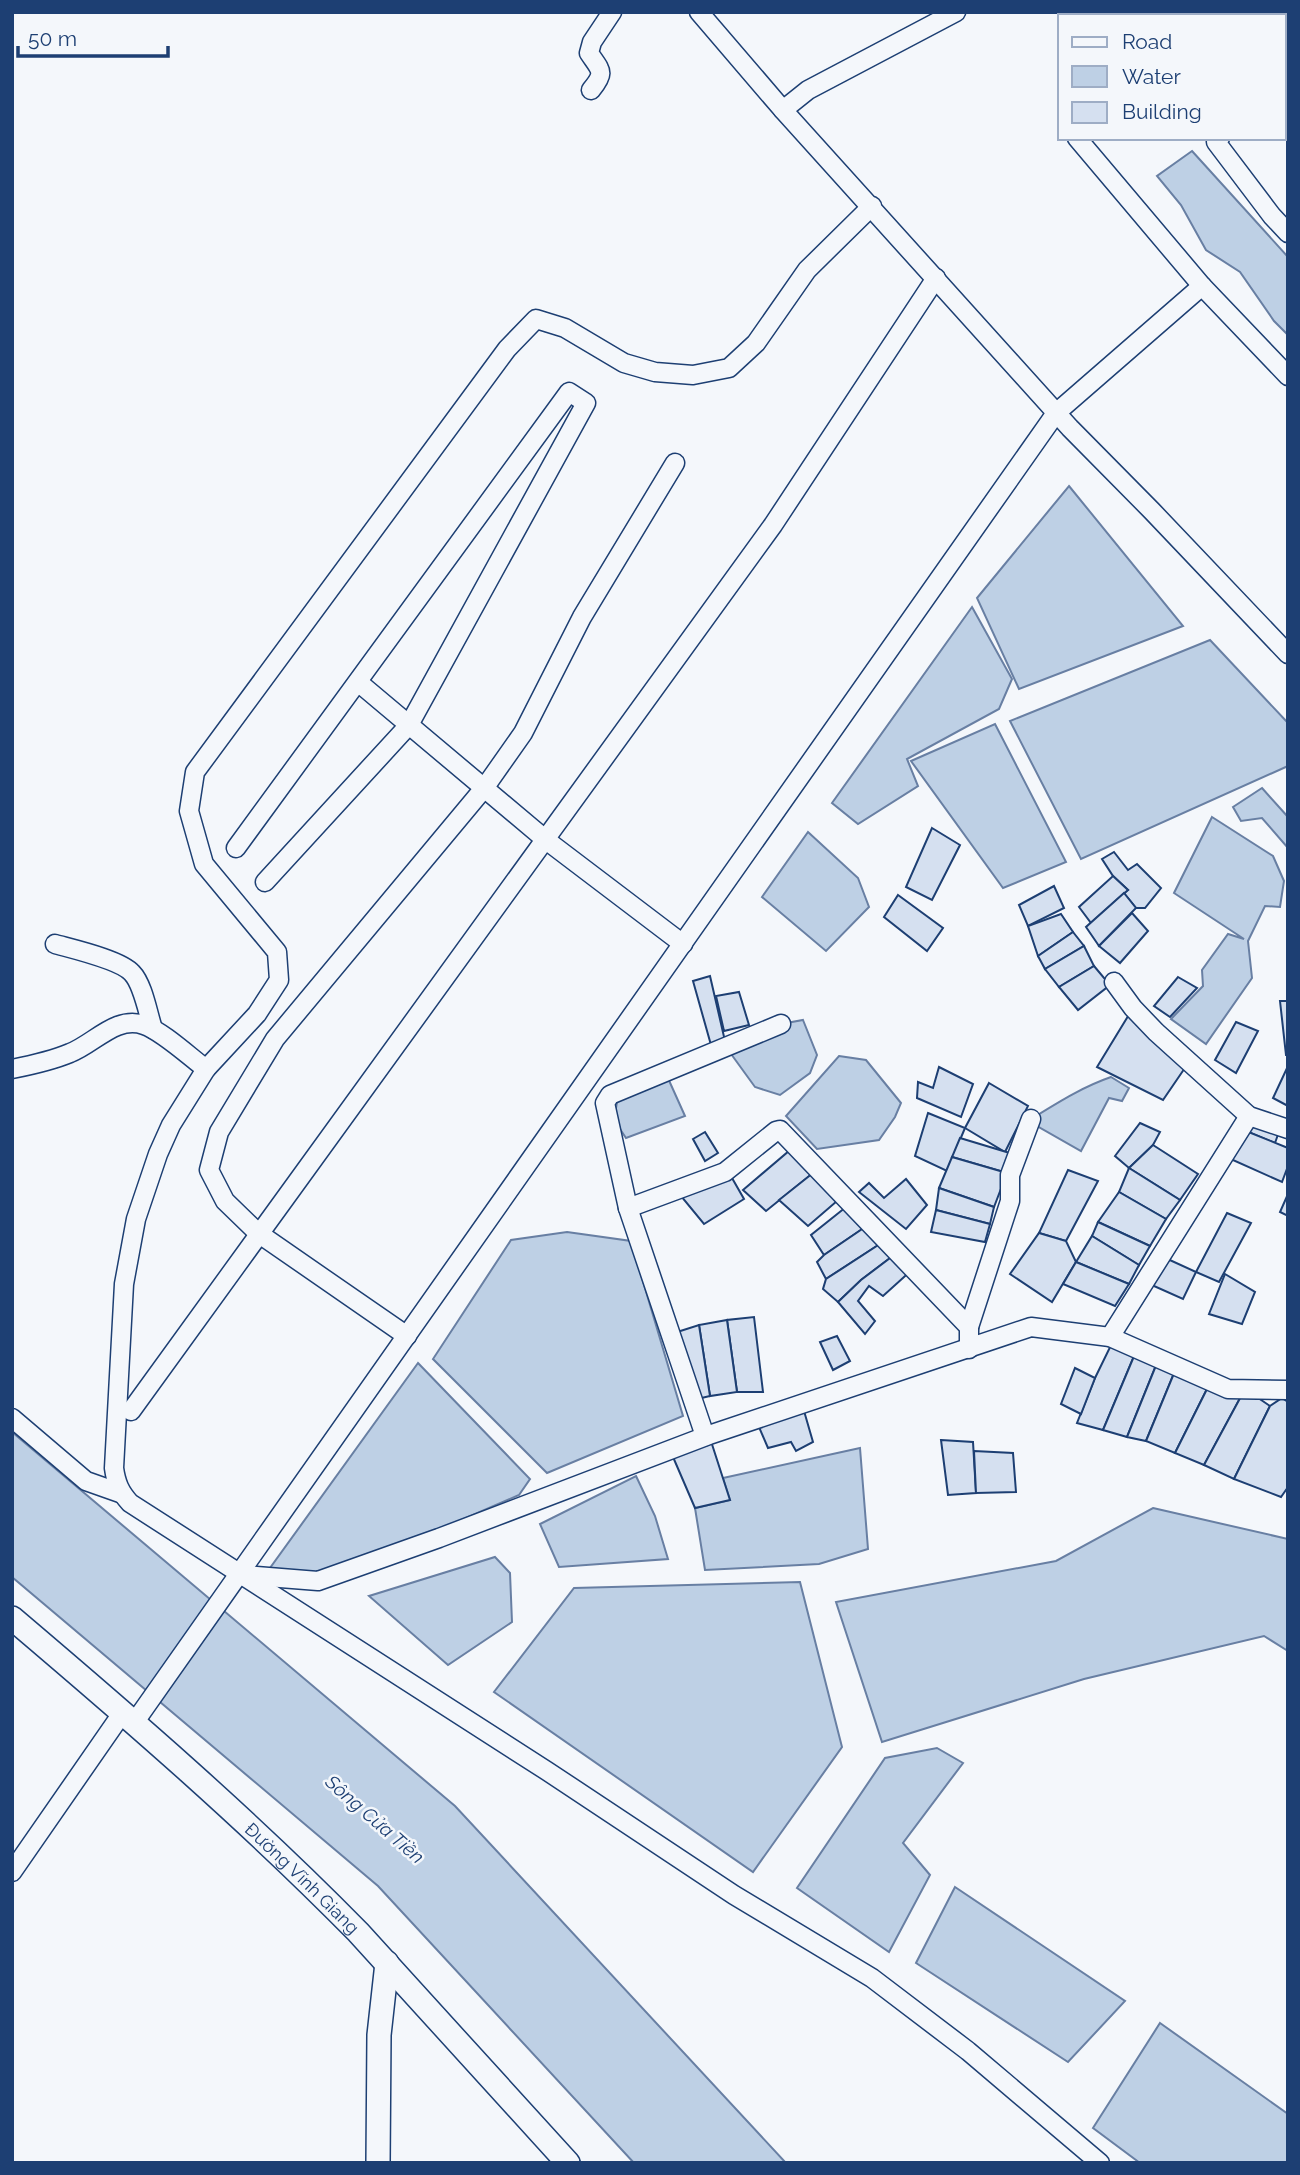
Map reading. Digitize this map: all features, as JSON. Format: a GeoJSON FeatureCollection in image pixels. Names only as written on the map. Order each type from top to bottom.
{"type":"FeatureCollection","features":[{"type":"Feature","properties":{"kind":"street"},"geometry":{"type":"LineString","coordinates":[[591,90],[601,78],[601,71],[589,53],[592,41],[612,12]]}},
{"type":"Feature","properties":{"kind":"street"},"geometry":{"type":"LineString","coordinates":[[699,12],[783,110],[1056,413],[1288,654]]}},
{"type":"Feature","properties":{"kind":"street"},"geometry":{"type":"LineString","coordinates":[[783,110],[808,90],[956,12]]}},
{"type":"Feature","properties":{"kind":"street"},"geometry":{"type":"LineString","coordinates":[[1079,140],[1202,286],[1288,376]]}},
{"type":"Feature","properties":{"kind":"street"},"geometry":{"type":"LineString","coordinates":[[1218,140],[1216,142],[1288,233]]}},
{"type":"Feature","properties":{"kind":"street"},"geometry":{"type":"LineString","coordinates":[[872,206],[807,270],[756,343],[729,368],[693,375],[654,372],[624,363],[565,328],[536,319],[507,349],[195,772],[188,811],[204,864],[277,951],[279,980],[257,1014],[206,1069],[180,1110],[163,1140],[136,1219],[124,1284],[115,1480],[120,1493],[130,1503],[239,1575],[547,1771],[734,1895],[872,1978],[968,2051],[1100,2163]]}},
{"type":"Feature","properties":{"kind":"street"},"geometry":{"type":"LineString","coordinates":[[131,1411],[773,525],[936,278]]}},
{"type":"Feature","properties":{"kind":"street"},"geometry":{"type":"LineString","coordinates":[[12,1872],[128,1717],[151,1700],[1056,413],[1202,286]]}},
{"type":"Feature","properties":{"kind":"street"},"geometry":{"type":"LineString","coordinates":[[236,848],[569,392],[586,403],[409,725],[265,882]]}},
{"type":"Feature","properties":{"kind":"street"},"geometry":{"type":"LineString","coordinates":[[407,1336],[258,1233],[225,1201],[209,1170],[219,1132],[275,1038],[485,787],[523,733],[582,617],[675,463]]}},
{"type":"Feature","properties":{"kind":"street"},"geometry":{"type":"LineString","coordinates":[[358,681],[546,839],[682,944]]}},
{"type":"Feature","properties":{"kind":"street"},"geometry":{"type":"LineString","coordinates":[[55,944],[121,964],[132,973],[139,984],[153,1029]]}},
{"type":"Feature","properties":{"kind":"street"},"geometry":{"type":"LineString","coordinates":[[1114,982],[1133,1008],[1156,1032],[1250,1116],[1288,1129]]}},
{"type":"Feature","properties":{"kind":"street"},"geometry":{"type":"LineString","coordinates":[[12,1069],[55,1059],[75,1051],[126,1022],[146,1025],[153,1029],[206,1069]]}},
{"type":"Feature","properties":{"kind":"street"},"geometry":{"type":"LineString","coordinates":[[705,1436],[628,1208],[605,1103],[610,1095],[781,1024]]}},
{"type":"Feature","properties":{"kind":"street"},"geometry":{"type":"LineString","coordinates":[[1110,1337],[1250,1116]]}},
{"type":"Feature","properties":{"kind":"street"},"geometry":{"type":"LineString","coordinates":[[969,1349],[969,1327],[1010,1201],[1010,1175],[1031,1119]]}},
{"type":"Feature","properties":{"kind":"street"},"geometry":{"type":"LineString","coordinates":[[628,1208],[725,1172],[780,1130],[969,1327]]}},
{"type":"Feature","properties":{"kind":"street"},"geometry":{"type":"LineString","coordinates":[[239,1575],[318,1581],[439,1538],[705,1436],[1031,1327],[1110,1337],[1228,1389],[1288,1390]]}},
{"type":"Feature","properties":{"kind":"street"},"geometry":{"type":"LineString","coordinates":[[12,1418],[86,1481],[120,1493]]}},
{"type":"Feature","properties":{"kind":"street","name":"Đường Vĩnh Giang"},"geometry":{"type":"LineString","coordinates":[[12,1618],[128,1717],[325,1898],[568,2163]]}},
{"type":"Feature","properties":{"kind":"street"},"geometry":{"type":"LineString","coordinates":[[378,2163],[379,2035],[387,1963]]}},
{"type":"Feature","properties":{"kind":"water"},"geometry":{"type":"Polygon","coordinates":[[[1192,151],[1288,257],[1288,335],[1274,321],[1240,272],[1206,250],[1181,205],[1157,176],[1192,151]]]}},
{"type":"Feature","properties":{"kind":"water"},"geometry":{"type":"Polygon","coordinates":[[[1069,486],[1183,626],[1019,689],[977,598],[1069,486]]]}},
{"type":"Feature","properties":{"kind":"water"},"geometry":{"type":"Polygon","coordinates":[[[972,607],[1012,679],[999,709],[907,759],[918,786],[858,824],[832,803],[972,607]]]}},
{"type":"Feature","properties":{"kind":"water"},"geometry":{"type":"Polygon","coordinates":[[[1210,640],[1288,723],[1288,766],[1081,859],[1010,721],[1210,640]]]}},
{"type":"Feature","properties":{"kind":"water"},"geometry":{"type":"Polygon","coordinates":[[[995,724],[1066,862],[1003,888],[911,761],[995,724]]]}},
{"type":"Feature","properties":{"kind":"water"},"geometry":{"type":"Polygon","coordinates":[[[1262,788],[1288,817],[1288,848],[1262,818],[1241,821],[1233,807],[1262,788]]]}},
{"type":"Feature","properties":{"kind":"water"},"geometry":{"type":"Polygon","coordinates":[[[1212,817],[1273,856],[1284,881],[1280,907],[1265,906],[1248,941],[1252,978],[1206,1044],[1171,1019],[1203,986],[1202,970],[1228,934],[1244,939],[1174,893],[1212,817]]]}},
{"type":"Feature","properties":{"kind":"water"},"geometry":{"type":"Polygon","coordinates":[[[808,832],[858,878],[869,907],[826,951],[762,897],[808,832]]]}},
{"type":"Feature","properties":{"kind":"water"},"geometry":{"type":"Polygon","coordinates":[[[803,1020],[817,1055],[810,1073],[780,1095],[755,1087],[726,1047],[781,1024],[803,1020]]]}},
{"type":"Feature","properties":{"kind":"water"},"geometry":{"type":"Polygon","coordinates":[[[839,1056],[866,1060],[901,1103],[879,1140],[817,1149],[786,1116],[839,1056]]]}},
{"type":"Feature","properties":{"kind":"water"},"geometry":{"type":"Polygon","coordinates":[[[667,1076],[685,1116],[626,1138],[614,1120],[617,1102],[630,1089],[667,1076]]]}},
{"type":"Feature","properties":{"kind":"water"},"geometry":{"type":"Polygon","coordinates":[[[1111,1077],[1129,1088],[1122,1101],[1109,1098],[1081,1151],[1030,1122],[1070,1096],[1111,1077]]]}},
{"type":"Feature","properties":{"kind":"water"},"geometry":{"type":"Polygon","coordinates":[[[567,1232],[631,1241],[683,1416],[547,1473],[433,1359],[511,1240],[567,1232]]]}},
{"type":"Feature","properties":{"kind":"water"},"geometry":{"type":"Polygon","coordinates":[[[418,1363],[530,1479],[519,1495],[385,1553],[316,1574],[270,1568],[418,1363]]]}},
{"type":"Feature","properties":{"kind":"water","name":"Sông Cửa Tiền"},"geometry":{"type":"Polygon","coordinates":[[[12,1432],[455,1806],[786,2163],[634,2163],[378,1886],[12,1577],[12,1432]]]}},
{"type":"Feature","properties":{"kind":"water"},"geometry":{"type":"Polygon","coordinates":[[[860,1448],[868,1549],[819,1564],[705,1570],[695,1508],[730,1500],[723,1478],[860,1448]]]}},
{"type":"Feature","properties":{"kind":"water"},"geometry":{"type":"Polygon","coordinates":[[[636,1476],[655,1516],[668,1559],[559,1567],[540,1524],[636,1476]]]}},
{"type":"Feature","properties":{"kind":"water"},"geometry":{"type":"Polygon","coordinates":[[[1153,1508],[1288,1539],[1288,1651],[1264,1636],[1084,1679],[882,1742],[836,1602],[1056,1561],[1153,1508]]]}},
{"type":"Feature","properties":{"kind":"water"},"geometry":{"type":"Polygon","coordinates":[[[495,1557],[510,1573],[512,1622],[448,1665],[369,1596],[495,1557]]]}},
{"type":"Feature","properties":{"kind":"water"},"geometry":{"type":"Polygon","coordinates":[[[800,1582],[842,1747],[753,1872],[494,1692],[574,1588],[800,1582]]]}},
{"type":"Feature","properties":{"kind":"water"},"geometry":{"type":"Polygon","coordinates":[[[937,1748],[963,1763],[903,1843],[930,1875],[889,1952],[797,1888],[885,1758],[937,1748]]]}},
{"type":"Feature","properties":{"kind":"water"},"geometry":{"type":"Polygon","coordinates":[[[955,1887],[1125,2001],[1068,2062],[916,1963],[955,1887]]]}},
{"type":"Feature","properties":{"kind":"water"},"geometry":{"type":"Polygon","coordinates":[[[1160,2023],[1288,2114],[1288,2163],[1140,2163],[1093,2128],[1160,2023]]]}},
{"type":"Feature","properties":{"kind":"building"},"geometry":{"type":"Polygon","coordinates":[[[932,828],[960,845],[932,900],[906,887],[932,828]]]}},
{"type":"Feature","properties":{"kind":"building"},"geometry":{"type":"Polygon","coordinates":[[[1114,852],[1128,870],[1137,864],[1161,888],[1145,908],[1136,908],[1124,893],[1128,890],[1113,876],[1102,859],[1114,852]]]}},
{"type":"Feature","properties":{"kind":"building"},"geometry":{"type":"Polygon","coordinates":[[[1113,876],[1128,890],[1091,923],[1079,907],[1113,876]]]}},
{"type":"Feature","properties":{"kind":"building"},"geometry":{"type":"Polygon","coordinates":[[[1054,886],[1064,908],[1028,926],[1019,905],[1054,886]]]}},
{"type":"Feature","properties":{"kind":"building"},"geometry":{"type":"Polygon","coordinates":[[[1124,893],[1136,908],[1099,946],[1086,927],[1124,893]]]}},
{"type":"Feature","properties":{"kind":"building"},"geometry":{"type":"Polygon","coordinates":[[[898,895],[943,928],[927,951],[884,917],[898,895]]]}},
{"type":"Feature","properties":{"kind":"building"},"geometry":{"type":"Polygon","coordinates":[[[1132,913],[1148,931],[1120,963],[1099,946],[1132,913]]]}},
{"type":"Feature","properties":{"kind":"building"},"geometry":{"type":"Polygon","coordinates":[[[1061,914],[1073,932],[1038,956],[1028,926],[1061,914]]]}},
{"type":"Feature","properties":{"kind":"building"},"geometry":{"type":"Polygon","coordinates":[[[1073,932],[1084,946],[1045,969],[1038,956],[1073,932]]]}},
{"type":"Feature","properties":{"kind":"building"},"geometry":{"type":"Polygon","coordinates":[[[1084,946],[1094,966],[1059,987],[1045,969],[1084,946]]]}},
{"type":"Feature","properties":{"kind":"building"},"geometry":{"type":"Polygon","coordinates":[[[1094,966],[1110,985],[1078,1010],[1059,987],[1094,966]]]}},
{"type":"Feature","properties":{"kind":"building"},"geometry":{"type":"Polygon","coordinates":[[[710,976],[725,1041],[711,1045],[693,981],[710,976]]]}},
{"type":"Feature","properties":{"kind":"building"},"geometry":{"type":"Polygon","coordinates":[[[1178,977],[1197,988],[1170,1017],[1154,1006],[1178,977]]]}},
{"type":"Feature","properties":{"kind":"building"},"geometry":{"type":"Polygon","coordinates":[[[739,992],[749,1025],[724,1031],[716,996],[739,992]]]}},
{"type":"Feature","properties":{"kind":"building"},"geometry":{"type":"Polygon","coordinates":[[[1280,1001],[1288,1001],[1288,1055],[1286,1055],[1280,1001]]]}},
{"type":"Feature","properties":{"kind":"building"},"geometry":{"type":"Polygon","coordinates":[[[1133,1008],[1189,1062],[1163,1100],[1097,1067],[1133,1008]]]}},
{"type":"Feature","properties":{"kind":"building"},"geometry":{"type":"Polygon","coordinates":[[[1236,1022],[1258,1031],[1236,1073],[1215,1060],[1236,1022]]]}},
{"type":"Feature","properties":{"kind":"building"},"geometry":{"type":"Polygon","coordinates":[[[1288,1066],[1288,1106],[1273,1098],[1288,1066]]]}},
{"type":"Feature","properties":{"kind":"building"},"geometry":{"type":"Polygon","coordinates":[[[939,1067],[973,1084],[961,1117],[917,1098],[918,1082],[933,1088],[939,1067]]]}},
{"type":"Feature","properties":{"kind":"building"},"geometry":{"type":"Polygon","coordinates":[[[989,1083],[1028,1106],[1005,1152],[965,1128],[989,1083]]]}},
{"type":"Feature","properties":{"kind":"building"},"geometry":{"type":"Polygon","coordinates":[[[928,1113],[965,1128],[947,1171],[915,1156],[928,1113]]]}},
{"type":"Feature","properties":{"kind":"building"},"geometry":{"type":"Polygon","coordinates":[[[1249,1116],[1281,1126],[1275,1143],[1241,1129],[1249,1116]]]}},
{"type":"Feature","properties":{"kind":"building"},"geometry":{"type":"Polygon","coordinates":[[[1140,1123],[1160,1132],[1153,1145],[1129,1168],[1115,1156],[1140,1123]]]}},
{"type":"Feature","properties":{"kind":"building"},"geometry":{"type":"Polygon","coordinates":[[[1241,1129],[1288,1148],[1288,1166],[1282,1182],[1224,1156],[1241,1129]]]}},
{"type":"Feature","properties":{"kind":"building"},"geometry":{"type":"Polygon","coordinates":[[[705,1132],[718,1153],[705,1161],[693,1139],[705,1132]]]}},
{"type":"Feature","properties":{"kind":"building"},"geometry":{"type":"Polygon","coordinates":[[[960,1138],[1013,1154],[1007,1173],[952,1157],[960,1138]]]}},
{"type":"Feature","properties":{"kind":"building"},"geometry":{"type":"Polygon","coordinates":[[[796,1145],[818,1169],[766,1211],[743,1190],[796,1145]]]}},
{"type":"Feature","properties":{"kind":"building"},"geometry":{"type":"Polygon","coordinates":[[[1153,1145],[1198,1174],[1180,1200],[1129,1168],[1153,1145]]]}},
{"type":"Feature","properties":{"kind":"building"},"geometry":{"type":"Polygon","coordinates":[[[952,1157],[1007,1173],[994,1207],[939,1188],[952,1157]]]}},
{"type":"Feature","properties":{"kind":"building"},"geometry":{"type":"Polygon","coordinates":[[[1129,1168],[1180,1200],[1166,1219],[1119,1192],[1129,1168]]]}},
{"type":"Feature","properties":{"kind":"building"},"geometry":{"type":"Polygon","coordinates":[[[818,1169],[844,1195],[808,1226],[779,1200],[818,1169]]]}},
{"type":"Feature","properties":{"kind":"building"},"geometry":{"type":"Polygon","coordinates":[[[1068,1170],[1098,1181],[1066,1241],[1039,1233],[1068,1170]]]}},
{"type":"Feature","properties":{"kind":"building"},"geometry":{"type":"Polygon","coordinates":[[[728,1171],[744,1199],[704,1224],[676,1190],[728,1171]]]}},
{"type":"Feature","properties":{"kind":"building"},"geometry":{"type":"Polygon","coordinates":[[[906,1179],[927,1205],[906,1229],[859,1192],[869,1183],[884,1198],[906,1179]]]}},
{"type":"Feature","properties":{"kind":"building"},"geometry":{"type":"Polygon","coordinates":[[[939,1188],[994,1207],[990,1224],[936,1210],[939,1188]]]}},
{"type":"Feature","properties":{"kind":"building"},"geometry":{"type":"Polygon","coordinates":[[[1119,1192],[1166,1219],[1150,1246],[1098,1222],[1119,1192]]]}},
{"type":"Feature","properties":{"kind":"building"},"geometry":{"type":"Polygon","coordinates":[[[1288,1194],[1288,1216],[1280,1212],[1288,1194]]]}},
{"type":"Feature","properties":{"kind":"building"},"geometry":{"type":"Polygon","coordinates":[[[851,1203],[871,1223],[824,1255],[811,1235],[851,1203]]]}},
{"type":"Feature","properties":{"kind":"building"},"geometry":{"type":"Polygon","coordinates":[[[936,1210],[990,1224],[985,1242],[931,1232],[936,1210]]]}},
{"type":"Feature","properties":{"kind":"building"},"geometry":{"type":"Polygon","coordinates":[[[1227,1213],[1251,1223],[1219,1282],[1196,1272],[1227,1213]]]}},
{"type":"Feature","properties":{"kind":"building"},"geometry":{"type":"Polygon","coordinates":[[[1098,1222],[1150,1246],[1139,1265],[1092,1236],[1098,1222]]]}},
{"type":"Feature","properties":{"kind":"building"},"geometry":{"type":"Polygon","coordinates":[[[871,1223],[886,1240],[826,1279],[817,1262],[871,1223]]]}},
{"type":"Feature","properties":{"kind":"building"},"geometry":{"type":"Polygon","coordinates":[[[1039,1233],[1066,1241],[1076,1262],[1052,1302],[1010,1274],[1039,1233]]]}},
{"type":"Feature","properties":{"kind":"building"},"geometry":{"type":"Polygon","coordinates":[[[1092,1236],[1139,1265],[1129,1284],[1076,1262],[1092,1236]]]}},
{"type":"Feature","properties":{"kind":"building"},"geometry":{"type":"Polygon","coordinates":[[[886,1240],[898,1252],[861,1280],[838,1302],[823,1289],[826,1279],[886,1240]]]}},
{"type":"Feature","properties":{"kind":"building"},"geometry":{"type":"Polygon","coordinates":[[[898,1252],[914,1268],[883,1296],[869,1286],[858,1301],[875,1321],[865,1334],[838,1302],[861,1280],[898,1252]]]}},
{"type":"Feature","properties":{"kind":"building"},"geometry":{"type":"Polygon","coordinates":[[[1161,1256],[1196,1272],[1183,1299],[1145,1282],[1161,1256]]]}},
{"type":"Feature","properties":{"kind":"building"},"geometry":{"type":"Polygon","coordinates":[[[1076,1262],[1129,1284],[1115,1306],[1063,1284],[1076,1262]]]}},
{"type":"Feature","properties":{"kind":"building"},"geometry":{"type":"Polygon","coordinates":[[[1225,1274],[1255,1292],[1242,1324],[1209,1314],[1225,1274]]]}},
{"type":"Feature","properties":{"kind":"building"},"geometry":{"type":"Polygon","coordinates":[[[754,1317],[763,1392],[737,1392],[727,1320],[754,1317]]]}},
{"type":"Feature","properties":{"kind":"building"},"geometry":{"type":"Polygon","coordinates":[[[727,1320],[737,1392],[710,1396],[699,1325],[727,1320]]]}},
{"type":"Feature","properties":{"kind":"building"},"geometry":{"type":"Polygon","coordinates":[[[699,1325],[710,1396],[693,1400],[671,1334],[699,1325]]]}},
{"type":"Feature","properties":{"kind":"building"},"geometry":{"type":"Polygon","coordinates":[[[837,1336],[850,1361],[833,1370],[820,1342],[837,1336]]]}},
{"type":"Feature","properties":{"kind":"building"},"geometry":{"type":"Polygon","coordinates":[[[1114,1339],[1137,1349],[1103,1430],[1077,1423],[1095,1378],[1114,1339]]]}},
{"type":"Feature","properties":{"kind":"building"},"geometry":{"type":"Polygon","coordinates":[[[1137,1349],[1159,1358],[1127,1437],[1103,1430],[1137,1349]]]}},
{"type":"Feature","properties":{"kind":"building"},"geometry":{"type":"Polygon","coordinates":[[[1159,1358],[1177,1366],[1146,1441],[1127,1437],[1159,1358]]]}},
{"type":"Feature","properties":{"kind":"building"},"geometry":{"type":"Polygon","coordinates":[[[1177,1366],[1211,1381],[1175,1453],[1146,1441],[1177,1366]]]}},
{"type":"Feature","properties":{"kind":"building"},"geometry":{"type":"Polygon","coordinates":[[[1075,1368],[1095,1378],[1081,1414],[1061,1404],[1075,1368]]]}},
{"type":"Feature","properties":{"kind":"building"},"geometry":{"type":"Polygon","coordinates":[[[1211,1381],[1245,1389],[1204,1465],[1175,1453],[1211,1381]]]}},
{"type":"Feature","properties":{"kind":"building"},"geometry":{"type":"Polygon","coordinates":[[[1245,1389],[1270,1406],[1234,1479],[1204,1465],[1245,1389]]]}},
{"type":"Feature","properties":{"kind":"building"},"geometry":{"type":"Polygon","coordinates":[[[1282,1398],[1288,1402],[1288,1487],[1281,1497],[1234,1479],[1270,1406],[1282,1398]]]}},
{"type":"Feature","properties":{"kind":"building"},"geometry":{"type":"Polygon","coordinates":[[[802,1404],[813,1442],[796,1451],[791,1442],[768,1448],[756,1420],[802,1404]]]}},
{"type":"Feature","properties":{"kind":"building"},"geometry":{"type":"Polygon","coordinates":[[[709,1435],[730,1500],[695,1508],[670,1450],[709,1435]]]}},
{"type":"Feature","properties":{"kind":"building"},"geometry":{"type":"Polygon","coordinates":[[[941,1440],[973,1442],[976,1493],[948,1495],[941,1440]]]}},
{"type":"Feature","properties":{"kind":"building"},"geometry":{"type":"Polygon","coordinates":[[[974,1451],[1013,1453],[1016,1492],[976,1493],[974,1451]]]}}]}
